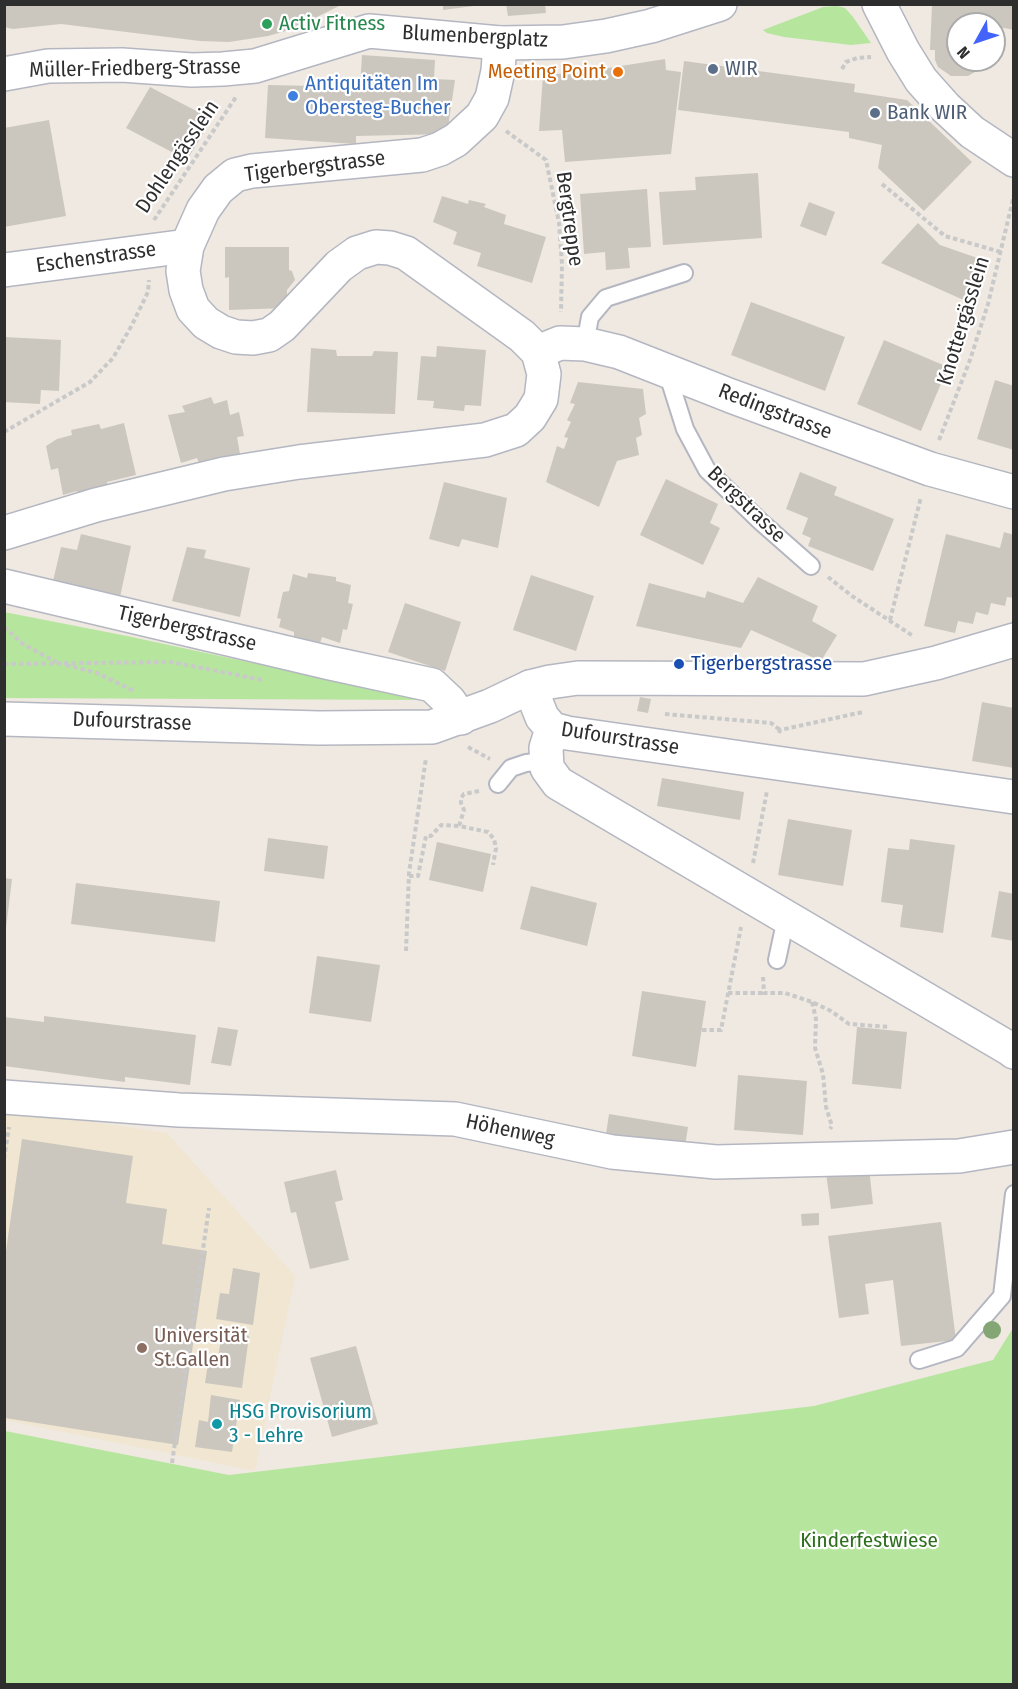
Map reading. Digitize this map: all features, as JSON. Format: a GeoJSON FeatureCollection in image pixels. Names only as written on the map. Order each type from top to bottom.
{"type":"FeatureCollection","features":[{"type":"Feature","properties":{"kind":"street","name":"Blumenbergplatz"},"geometry":{"type":"LineString","coordinates":[[369,31],[500,43],[562,42],[606,36],[673,20],[720,4]]}},
{"type":"Feature","properties":{"kind":"street"},"geometry":{"type":"LineString","coordinates":[[879,4],[921,80],[972,132],[1014,160]]}},
{"type":"Feature","properties":{"kind":"street","name":"Müller-Friedberg-Strasse"},"geometry":{"type":"LineString","coordinates":[[4,74],[48,66],[122,65],[192,70],[255,66],[369,31]]}},
{"type":"Feature","properties":{"kind":"street","name":"Tigerbergstrasse"},"geometry":{"type":"LineString","coordinates":[[500,43],[498,71],[492,98],[482,116],[456,140],[422,155],[256,170],[235,175],[218,189],[208,203],[187,246],[183,271],[186,291],[193,309],[206,323],[221,332],[236,337],[253,338],[269,335],[282,326],[339,266],[357,253],[376,247],[406,253],[522,336],[538,352]]}},
{"type":"Feature","properties":{"kind":"street","name":"Eschenstrasse"},"geometry":{"type":"LineString","coordinates":[[4,270],[187,246]]}},
{"type":"Feature","properties":{"kind":"street","name":"Redingstrasse"},"geometry":{"type":"LineString","coordinates":[[538,352],[560,343],[585,344],[619,352],[730,396],[930,469],[1014,492]]}},
{"type":"Feature","properties":{"kind":"street"},"geometry":{"type":"LineString","coordinates":[[4,533],[96,505],[224,474],[299,462],[485,440],[516,430],[530,417],[541,399],[544,374],[538,352]]}},
{"type":"Feature","properties":{"kind":"street","name":"Tigerbergstrasse"},"geometry":{"type":"LineString","coordinates":[[4,586],[330,663],[432,684],[448,701],[460,730]]}},
{"type":"Feature","properties":{"kind":"street"},"geometry":{"type":"LineString","coordinates":[[530,687],[578,678],[864,679],[936,663],[1014,640]]}},
{"type":"Feature","properties":{"kind":"street","name":"Dufourstrasse"},"geometry":{"type":"LineString","coordinates":[[4,719],[460,730],[530,687],[542,717],[552,729],[762,762],[1014,797]]}},
{"type":"Feature","properties":{"kind":"street"},"geometry":{"type":"LineString","coordinates":[[552,729],[546,748],[547,761],[548,768],[558,783],[781,941],[1010,1048],[1014,1052]]}},
{"type":"Feature","properties":{"kind":"street","name":"Höhenweg"},"geometry":{"type":"LineString","coordinates":[[4,1097],[179,1110],[455,1119],[612,1152],[716,1162],[959,1156],[1014,1148]]}},
{"type":"Feature","properties":{"kind":"lane"},"geometry":{"type":"LineString","coordinates":[[585,344],[590,318],[606,298],[684,273]]}},
{"type":"Feature","properties":{"kind":"lane","name":"Bergstrasse"},"geometry":{"type":"LineString","coordinates":[[666,369],[685,429],[707,470],[811,566]]}},
{"type":"Feature","properties":{"kind":"lane"},"geometry":{"type":"LineString","coordinates":[[498,784],[511,768],[547,761]]}},
{"type":"Feature","properties":{"kind":"lane"},"geometry":{"type":"LineString","coordinates":[[920,1360],[957,1348],[1002,1296],[1014,1194]]}},
{"type":"Feature","properties":{"kind":"path"},"geometry":{"type":"LineString","coordinates":[[842,69],[846,62],[857,58],[877,57]]}},
{"type":"Feature","properties":{"kind":"path","name":"Dohlengässlein"},"geometry":{"type":"LineString","coordinates":[[148,229],[233,103]]}},
{"type":"Feature","properties":{"kind":"path","name":"Bergtreppe"},"geometry":{"type":"LineString","coordinates":[[503,129],[546,160],[559,223],[562,264],[561,322]]}},
{"type":"Feature","properties":{"kind":"path"},"geometry":{"type":"LineString","coordinates":[[882,184],[945,236],[1001,252]]}},
{"type":"Feature","properties":{"kind":"path","name":"Knottergässlein"},"geometry":{"type":"LineString","coordinates":[[938,443],[970,360],[988,304],[1014,195]]}},
{"type":"Feature","properties":{"kind":"path"},"geometry":{"type":"LineString","coordinates":[[4,432],[90,382],[113,358],[148,292],[150,272]]}},
{"type":"Feature","properties":{"kind":"path"},"geometry":{"type":"LineString","coordinates":[[149,282],[158,284]]}},
{"type":"Feature","properties":{"kind":"path"},"geometry":{"type":"LineString","coordinates":[[890,620],[923,490]]}},
{"type":"Feature","properties":{"kind":"path"},"geometry":{"type":"LineString","coordinates":[[4,627],[23,644],[59,663],[98,673],[137,693]]}},
{"type":"Feature","properties":{"kind":"path"},"geometry":{"type":"LineString","coordinates":[[4,664],[172,662]]}},
{"type":"Feature","properties":{"kind":"path"},"geometry":{"type":"LineString","coordinates":[[657,713],[771,723],[780,729]]}},
{"type":"Feature","properties":{"kind":"path"},"geometry":{"type":"LineString","coordinates":[[460,730],[489,758]]}},
{"type":"Feature","properties":{"kind":"path"},"geometry":{"type":"LineString","coordinates":[[406,951],[409,876],[428,749]]}},
{"type":"Feature","properties":{"kind":"path"},"geometry":{"type":"LineString","coordinates":[[459,826],[464,810],[460,803],[464,794],[498,784]]}},
{"type":"Feature","properties":{"kind":"path"},"geometry":{"type":"LineString","coordinates":[[752,868],[767,790]]}},
{"type":"Feature","properties":{"kind":"path"},"geometry":{"type":"LineString","coordinates":[[409,876],[418,876],[426,836],[431,836],[441,825],[488,832],[494,839],[496,848],[493,865]]}},
{"type":"Feature","properties":{"kind":"path"},"geometry":{"type":"LineString","coordinates":[[702,1030],[721,1030],[742,920]]}},
{"type":"Feature","properties":{"kind":"path"},"geometry":{"type":"LineString","coordinates":[[764,993],[762,984],[765,954],[781,941]]}},
{"type":"Feature","properties":{"kind":"path"},"geometry":{"type":"LineString","coordinates":[[728,993],[786,993],[831,1011],[849,1024],[890,1027]]}},
{"type":"Feature","properties":{"kind":"path"},"geometry":{"type":"LineString","coordinates":[[812,1002],[816,1019],[815,1048],[823,1074],[826,1107],[832,1126],[826,1136]]}},
{"type":"Feature","properties":{"kind":"path"},"geometry":{"type":"LineString","coordinates":[[172,1463],[209,1208]]}},
{"type":"Feature","properties":{"kind":"shaded area","name":"Universität St.Gallen"},"geometry":{"type":"Polygon","coordinates":[[[4,1109],[167,1133],[295,1276],[255,1471],[5,1420],[4,1109]]]}},
{"type":"Feature","properties":{"kind":"green space"},"geometry":{"type":"Polygon","coordinates":[[[823,7],[845,8],[871,43],[851,45],[784,37],[763,30],[823,7]]]}},
{"type":"Feature","properties":{"kind":"green space"},"geometry":{"type":"Polygon","coordinates":[[[4,612],[127,636],[425,700],[5,698],[4,612]]]}},
{"type":"Feature","properties":{"kind":"green space","name":"Kinderfestwiese"},"geometry":{"type":"Polygon","coordinates":[[[1013,1328],[1013,1684],[5,1684],[5,1431],[229,1475],[814,1406],[993,1360],[1013,1328]]]}},
{"type":"Feature","properties":{"kind":"building"},"geometry":{"type":"Polygon","coordinates":[[[4,4],[343,4],[293,29],[268,36],[229,42],[200,41],[61,24],[13,29],[4,27],[4,4]]]}},
{"type":"Feature","properties":{"kind":"building"},"geometry":{"type":"Polygon","coordinates":[[[443,4],[474,4],[474,6],[443,10],[443,4]]]}},
{"type":"Feature","properties":{"kind":"building"},"geometry":{"type":"Polygon","coordinates":[[[506,4],[545,4],[546,13],[508,16],[506,4]]]}},
{"type":"Feature","properties":{"kind":"building"},"geometry":{"type":"Polygon","coordinates":[[[932,5],[1014,5],[1014,30],[1006,28],[1006,12],[946,12],[946,72],[975,72],[968,76],[951,76],[938,67],[935,50],[930,50],[932,5]]]}},
{"type":"Feature","properties":{"kind":"building"},"geometry":{"type":"Polygon","coordinates":[[[362,55],[435,60],[434,79],[455,80],[447,134],[356,136],[356,144],[265,138],[268,85],[360,87],[362,55]]]}},
{"type":"Feature","properties":{"kind":"building"},"geometry":{"type":"Polygon","coordinates":[[[665,59],[666,70],[681,72],[671,154],[565,162],[562,130],[539,131],[543,75],[583,72],[665,59]]]}},
{"type":"Feature","properties":{"kind":"building"},"geometry":{"type":"Polygon","coordinates":[[[684,61],[855,84],[854,92],[907,100],[972,162],[924,211],[878,168],[882,145],[849,138],[849,132],[678,110],[684,61]]]}},
{"type":"Feature","properties":{"kind":"building"},"geometry":{"type":"Polygon","coordinates":[[[150,87],[212,119],[187,160],[126,128],[150,87]]]}},
{"type":"Feature","properties":{"kind":"building"},"geometry":{"type":"Polygon","coordinates":[[[49,120],[66,216],[4,227],[4,128],[49,120]]]}},
{"type":"Feature","properties":{"kind":"building"},"geometry":{"type":"Polygon","coordinates":[[[758,173],[762,238],[663,245],[659,192],[696,190],[695,177],[758,173]]]}},
{"type":"Feature","properties":{"kind":"building"},"geometry":{"type":"Polygon","coordinates":[[[647,189],[651,247],[628,248],[630,268],[606,270],[605,252],[584,254],[580,194],[647,189]]]}},
{"type":"Feature","properties":{"kind":"building"},"geometry":{"type":"Polygon","coordinates":[[[442,196],[468,204],[469,200],[486,204],[484,207],[506,215],[504,224],[546,237],[532,283],[477,266],[481,253],[453,244],[457,232],[433,222],[442,196]]]}},
{"type":"Feature","properties":{"kind":"building"},"geometry":{"type":"Polygon","coordinates":[[[809,202],[835,212],[826,236],[800,226],[809,202]]]}},
{"type":"Feature","properties":{"kind":"building"},"geometry":{"type":"Polygon","coordinates":[[[918,223],[940,245],[986,261],[968,302],[881,263],[918,223]]]}},
{"type":"Feature","properties":{"kind":"building"},"geometry":{"type":"Polygon","coordinates":[[[225,247],[289,247],[289,270],[292,271],[295,280],[287,290],[287,308],[229,310],[229,277],[225,278],[225,247]]]}},
{"type":"Feature","properties":{"kind":"building"},"geometry":{"type":"Polygon","coordinates":[[[751,302],[845,337],[825,391],[731,355],[751,302]]]}},
{"type":"Feature","properties":{"kind":"building"},"geometry":{"type":"Polygon","coordinates":[[[4,337],[61,340],[59,391],[41,390],[40,404],[4,402],[4,337]]]}},
{"type":"Feature","properties":{"kind":"building"},"geometry":{"type":"Polygon","coordinates":[[[884,340],[948,367],[921,431],[857,404],[884,340]]]}},
{"type":"Feature","properties":{"kind":"building"},"geometry":{"type":"Polygon","coordinates":[[[437,346],[486,350],[481,406],[465,405],[464,411],[433,408],[434,401],[417,400],[421,356],[436,357],[437,346]]]}},
{"type":"Feature","properties":{"kind":"building"},"geometry":{"type":"Polygon","coordinates":[[[311,348],[336,350],[337,356],[372,356],[374,351],[398,352],[395,414],[307,412],[311,348]]]}},
{"type":"Feature","properties":{"kind":"building"},"geometry":{"type":"Polygon","coordinates":[[[995,380],[1014,386],[1014,450],[977,439],[995,380]]]}},
{"type":"Feature","properties":{"kind":"building"},"geometry":{"type":"Polygon","coordinates":[[[578,382],[643,389],[646,414],[639,418],[642,435],[636,438],[639,455],[617,461],[599,507],[546,482],[557,446],[564,449],[568,438],[564,437],[571,422],[567,420],[575,404],[570,403],[578,382]]]}},
{"type":"Feature","properties":{"kind":"building"},"geometry":{"type":"Polygon","coordinates":[[[211,397],[214,404],[227,400],[230,415],[239,412],[244,436],[237,437],[240,454],[200,466],[197,458],[181,463],[168,415],[185,412],[182,406],[211,397]]]}},
{"type":"Feature","properties":{"kind":"building"},"geometry":{"type":"Polygon","coordinates":[[[124,423],[136,475],[107,482],[108,491],[78,498],[77,491],[63,495],[58,468],[51,470],[46,446],[57,439],[72,435],[71,430],[99,424],[101,429],[124,423]]]}},
{"type":"Feature","properties":{"kind":"building"},"geometry":{"type":"Polygon","coordinates":[[[800,472],[837,487],[834,495],[894,519],[873,571],[808,546],[811,538],[802,534],[808,518],[786,509],[800,472]]]}},
{"type":"Feature","properties":{"kind":"building"},"geometry":{"type":"Polygon","coordinates":[[[666,479],[718,504],[710,523],[720,528],[703,565],[640,535],[666,479]]]}},
{"type":"Feature","properties":{"kind":"building"},"geometry":{"type":"Polygon","coordinates":[[[444,482],[507,498],[498,548],[462,539],[459,547],[429,539],[444,482]]]}},
{"type":"Feature","properties":{"kind":"building"},"geometry":{"type":"Polygon","coordinates":[[[1004,532],[1014,535],[1014,598],[1007,597],[1005,606],[991,603],[988,615],[976,612],[973,624],[958,621],[955,633],[924,626],[946,534],[1000,548],[1004,532]]]}},
{"type":"Feature","properties":{"kind":"building"},"geometry":{"type":"Polygon","coordinates":[[[81,534],[131,546],[120,597],[53,581],[61,547],[77,550],[81,534]]]}},
{"type":"Feature","properties":{"kind":"building"},"geometry":{"type":"Polygon","coordinates":[[[187,547],[206,550],[204,558],[250,568],[240,617],[172,601],[187,547]]]}},
{"type":"Feature","properties":{"kind":"building"},"geometry":{"type":"Polygon","coordinates":[[[308,573],[336,577],[336,581],[351,585],[348,603],[353,604],[347,630],[343,629],[340,643],[322,637],[320,643],[294,637],[294,632],[279,627],[281,619],[277,618],[283,592],[289,591],[293,574],[307,578],[308,573]]]}},
{"type":"Feature","properties":{"kind":"building"},"geometry":{"type":"Polygon","coordinates":[[[531,575],[594,596],[576,651],[513,630],[531,575]]]}},
{"type":"Feature","properties":{"kind":"building"},"geometry":{"type":"Polygon","coordinates":[[[758,577],[818,606],[812,621],[837,635],[821,661],[751,630],[741,648],[636,626],[649,583],[705,598],[707,591],[743,603],[758,577]]]}},
{"type":"Feature","properties":{"kind":"building"},"geometry":{"type":"Polygon","coordinates":[[[405,603],[461,622],[445,671],[388,652],[405,603]]]}},
{"type":"Feature","properties":{"kind":"building"},"geometry":{"type":"Polygon","coordinates":[[[640,697],[651,699],[648,713],[637,711],[640,697]]]}},
{"type":"Feature","properties":{"kind":"building"},"geometry":{"type":"Polygon","coordinates":[[[982,702],[1014,708],[1014,768],[972,761],[982,702]]]}},
{"type":"Feature","properties":{"kind":"building"},"geometry":{"type":"Polygon","coordinates":[[[662,778],[744,792],[740,820],[657,806],[662,778]]]}},
{"type":"Feature","properties":{"kind":"building"},"geometry":{"type":"Polygon","coordinates":[[[788,819],[852,830],[843,886],[778,875],[788,819]]]}},
{"type":"Feature","properties":{"kind":"building"},"geometry":{"type":"Polygon","coordinates":[[[268,838],[328,846],[324,879],[264,871],[268,838]]]}},
{"type":"Feature","properties":{"kind":"building"},"geometry":{"type":"Polygon","coordinates":[[[910,839],[955,845],[943,933],[900,927],[903,905],[881,902],[888,848],[909,850],[910,839]]]}},
{"type":"Feature","properties":{"kind":"building"},"geometry":{"type":"Polygon","coordinates":[[[437,842],[491,854],[483,892],[429,880],[437,842]]]}},
{"type":"Feature","properties":{"kind":"building"},"geometry":{"type":"Polygon","coordinates":[[[4,878],[12,879],[6,928],[4,928],[4,878]]]}},
{"type":"Feature","properties":{"kind":"building"},"geometry":{"type":"Polygon","coordinates":[[[76,883],[220,901],[215,942],[71,924],[76,883]]]}},
{"type":"Feature","properties":{"kind":"building"},"geometry":{"type":"Polygon","coordinates":[[[531,886],[597,903],[587,946],[520,929],[531,886]]]}},
{"type":"Feature","properties":{"kind":"building"},"geometry":{"type":"Polygon","coordinates":[[[999,891],[1014,894],[1014,941],[991,937],[999,891]]]}},
{"type":"Feature","properties":{"kind":"building"},"geometry":{"type":"Polygon","coordinates":[[[317,956],[380,965],[371,1022],[309,1013],[317,956]]]}},
{"type":"Feature","properties":{"kind":"building"},"geometry":{"type":"Polygon","coordinates":[[[642,991],[706,1001],[696,1067],[632,1056],[642,991]]]}},
{"type":"Feature","properties":{"kind":"building"},"geometry":{"type":"Polygon","coordinates":[[[44,1016],[196,1035],[190,1085],[125,1077],[125,1082],[4,1066],[4,1017],[44,1022],[44,1016]]]}},
{"type":"Feature","properties":{"kind":"building"},"geometry":{"type":"Polygon","coordinates":[[[218,1027],[238,1030],[231,1066],[211,1063],[218,1027]]]}},
{"type":"Feature","properties":{"kind":"building"},"geometry":{"type":"Polygon","coordinates":[[[857,1027],[907,1032],[901,1089],[852,1084],[857,1027]]]}},
{"type":"Feature","properties":{"kind":"building"},"geometry":{"type":"Polygon","coordinates":[[[738,1075],[807,1081],[803,1135],[734,1130],[738,1075]]]}},
{"type":"Feature","properties":{"kind":"building"},"geometry":{"type":"Polygon","coordinates":[[[609,1114],[688,1127],[684,1153],[605,1141],[609,1114]]]}},
{"type":"Feature","properties":{"kind":"building"},"geometry":{"type":"Polygon","coordinates":[[[22,1139],[133,1156],[126,1203],[167,1209],[162,1244],[207,1251],[178,1445],[5,1418],[5,1258],[22,1139]]]}},
{"type":"Feature","properties":{"kind":"building"},"geometry":{"type":"Polygon","coordinates":[[[869,1168],[873,1204],[831,1209],[826,1173],[869,1168]]]}},
{"type":"Feature","properties":{"kind":"building"},"geometry":{"type":"Polygon","coordinates":[[[336,1170],[343,1200],[335,1202],[349,1260],[310,1269],[296,1212],[291,1213],[284,1182],[336,1170]]]}},
{"type":"Feature","properties":{"kind":"building"},"geometry":{"type":"Polygon","coordinates":[[[819,1213],[819,1225],[802,1226],[801,1214],[819,1213]]]}},
{"type":"Feature","properties":{"kind":"building"},"geometry":{"type":"Polygon","coordinates":[[[941,1222],[956,1340],[901,1346],[893,1280],[865,1284],[869,1314],[839,1318],[828,1236],[941,1222]]]}},
{"type":"Feature","properties":{"kind":"building"},"geometry":{"type":"Polygon","coordinates":[[[233,1268],[260,1273],[253,1325],[216,1319],[220,1293],[229,1294],[233,1268]]]}},
{"type":"Feature","properties":{"kind":"building","name":"HSG Provisorium 3 - Lehre"},"geometry":{"type":"Polygon","coordinates":[[[222,1332],[249,1336],[242,1388],[205,1383],[209,1357],[218,1358],[222,1332]]]}},
{"type":"Feature","properties":{"kind":"building"},"geometry":{"type":"Polygon","coordinates":[[[356,1346],[378,1424],[332,1437],[310,1358],[356,1346]]]}},
{"type":"Feature","properties":{"kind":"building","name":"HSG Provisorium 3 - Lehre"},"geometry":{"type":"Polygon","coordinates":[[[211,1395],[240,1400],[232,1452],[195,1447],[199,1420],[208,1422],[211,1395]]]}},
{"type":"Feature","properties":{"kind":"place","name":"Activ Fitness"},"geometry":{"type":"Point","coordinates":[267,24]}},
{"type":"Feature","properties":{"kind":"place","name":"WIR"},"geometry":{"type":"Point","coordinates":[713,69]}},
{"type":"Feature","properties":{"kind":"place","name":"Meeting Point"},"geometry":{"type":"Point","coordinates":[618,72]}},
{"type":"Feature","properties":{"kind":"place","name":"Antiquitäten Im Obersteg-Bucher"},"geometry":{"type":"Point","coordinates":[293,96]}},
{"type":"Feature","properties":{"kind":"place","name":"Bank WIR"},"geometry":{"type":"Point","coordinates":[875,113]}},
{"type":"Feature","properties":{"kind":"place","name":"Tigerbergstrasse"},"geometry":{"type":"Point","coordinates":[679,664]}},
{"type":"Feature","properties":{"kind":"place","name":"Universität St.Gallen"},"geometry":{"type":"Point","coordinates":[142,1348]}},
{"type":"Feature","properties":{"kind":"place","name":"HSG Provisorium 3 - Lehre"},"geometry":{"type":"Point","coordinates":[217,1424]}}]}
